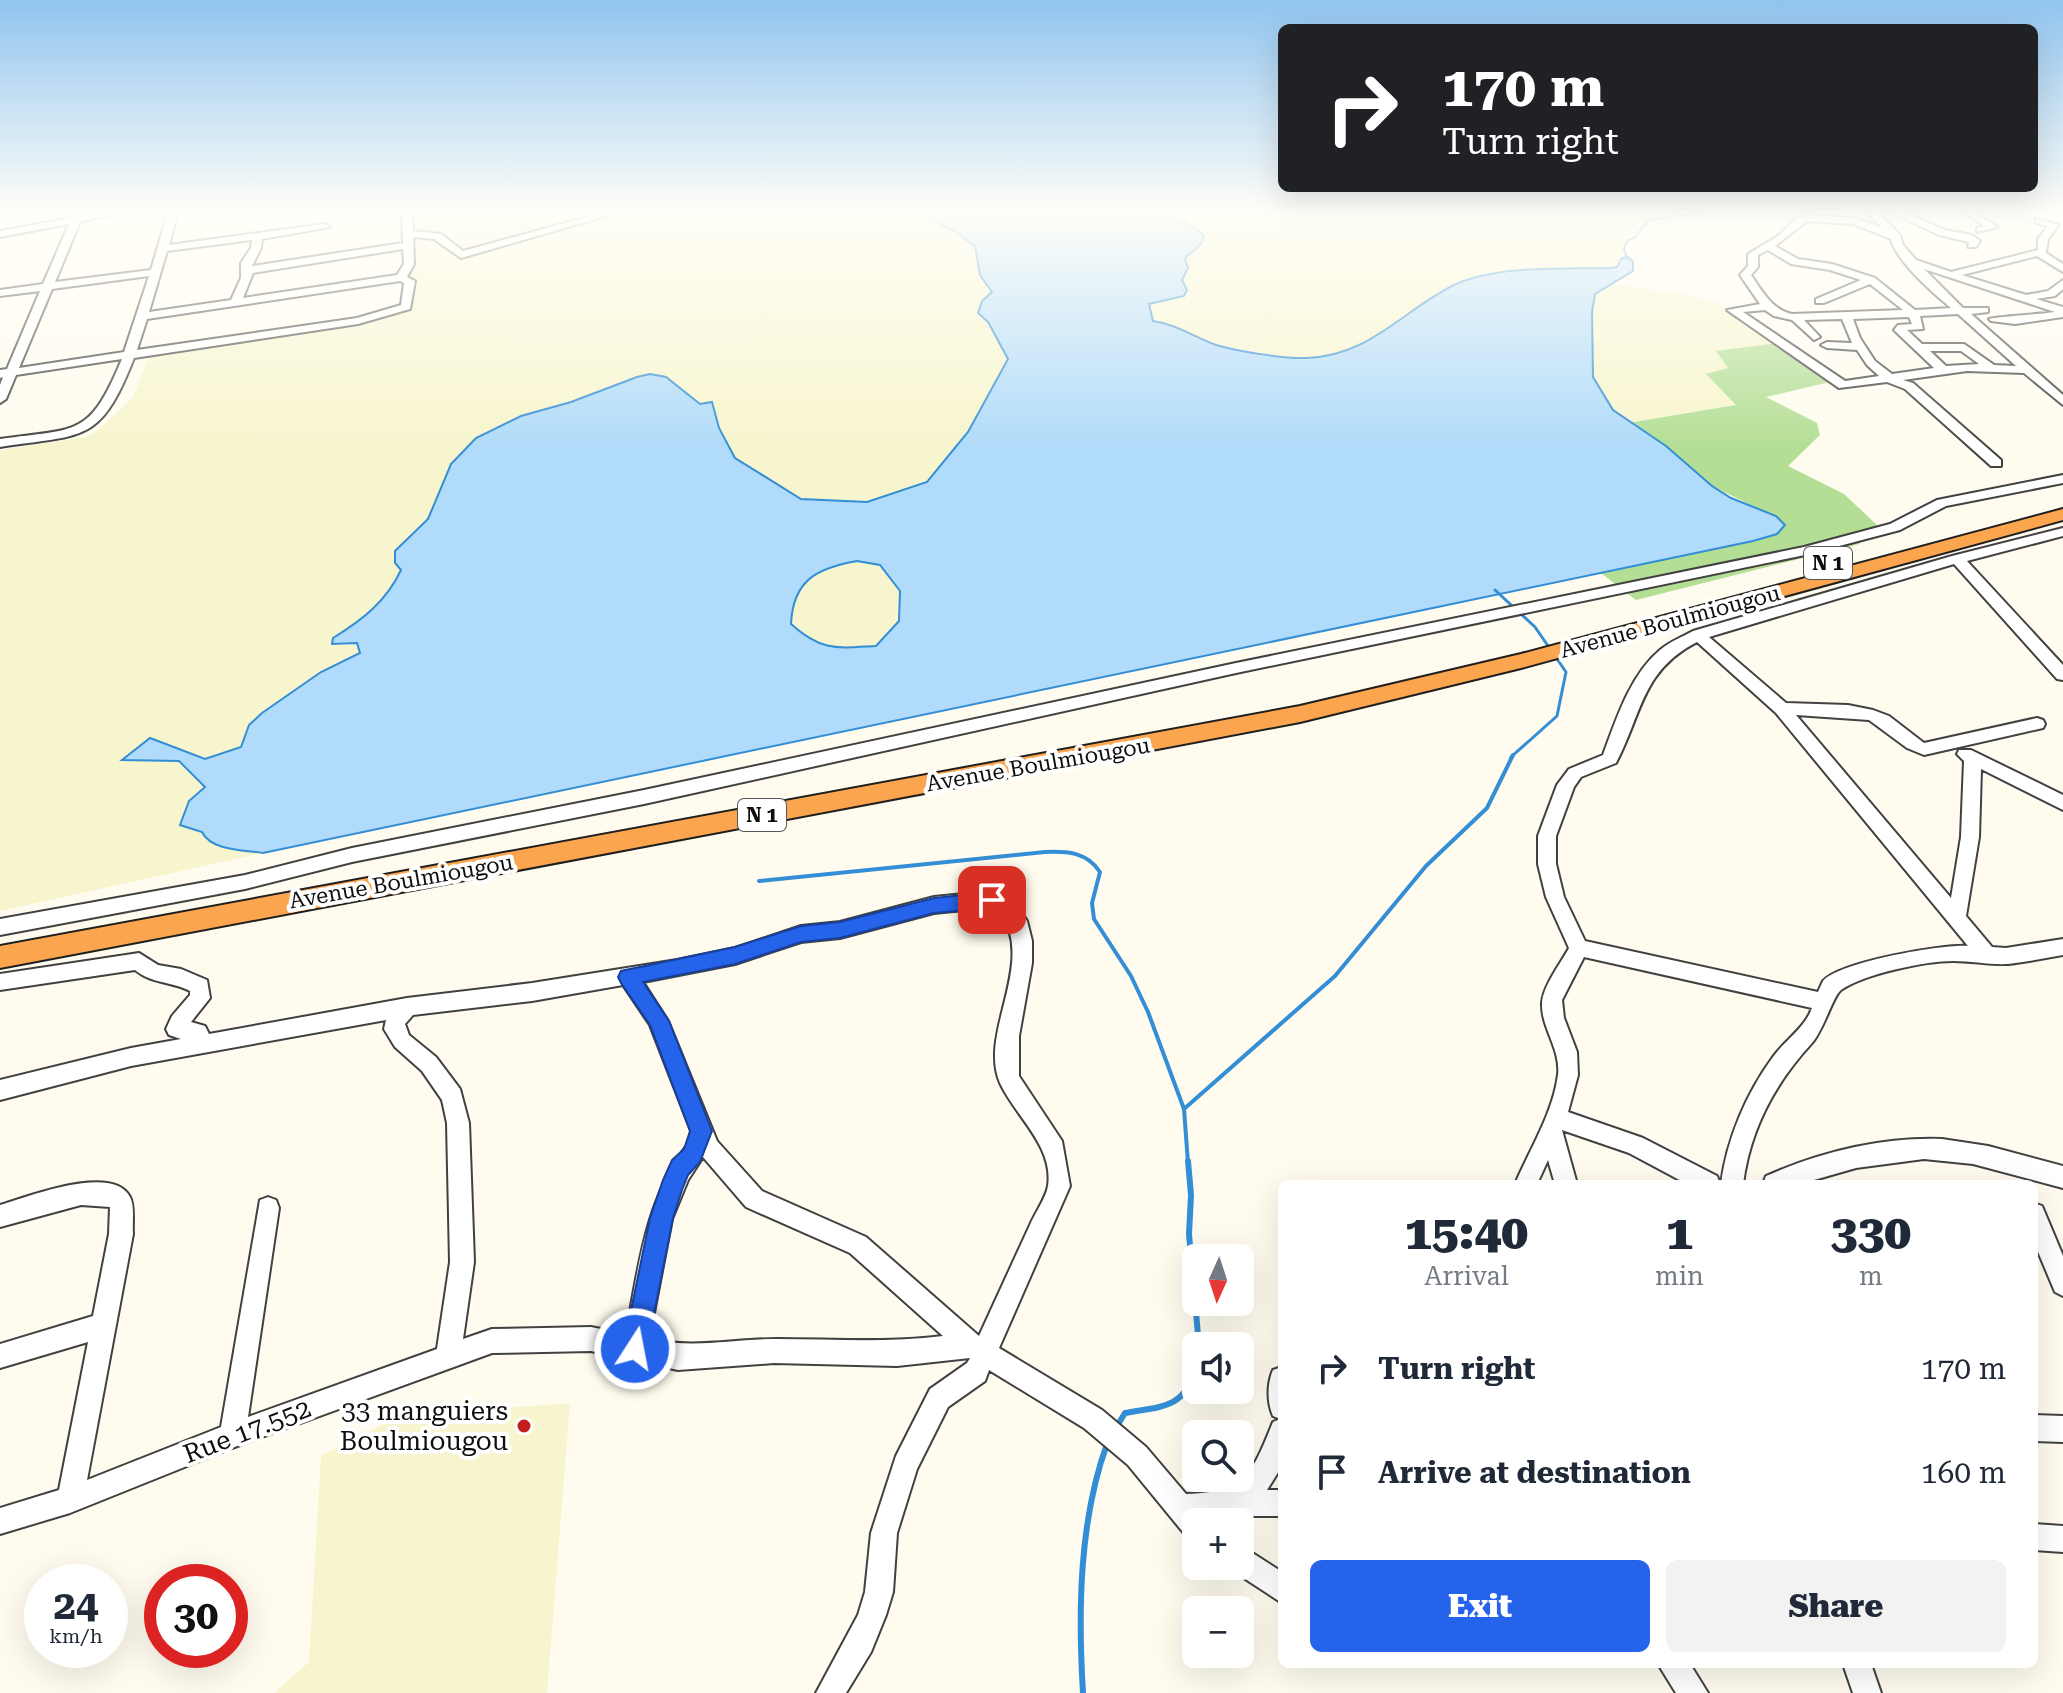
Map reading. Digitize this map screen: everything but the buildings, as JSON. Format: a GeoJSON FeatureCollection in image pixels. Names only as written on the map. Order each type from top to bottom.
{"type":"FeatureCollection","features":[{"type":"Feature","properties":{"kind":"highway","name":"Avenue Boulmiougou"},"geometry":{"type":"LineString","coordinates":[[1599,633],[2063,501]]}},
{"type":"Feature","properties":{"kind":"highway","name":"Avenue Boulmiougou"},"geometry":{"type":"LineString","coordinates":[[0,957],[1255,724],[2063,514]]}},
{"type":"Feature","properties":{"kind":"highway","name":"Avenue Boulmiougou"},"geometry":{"type":"LineString","coordinates":[[0,941],[1113,736],[1515,655]]}},
{"type":"Feature","properties":{"kind":"street"},"geometry":{"type":"LineString","coordinates":[[0,399],[46,291]]}},
{"type":"Feature","properties":{"kind":"street"},"geometry":{"type":"LineString","coordinates":[[0,443],[82,428],[101,414],[129,354],[151,291]]}},
{"type":"Feature","properties":{"kind":"street"},"geometry":{"type":"LineString","coordinates":[[235,303],[240,291]]}},
{"type":"Feature","properties":{"kind":"street"},"geometry":{"type":"LineString","coordinates":[[144,316],[315,291]]}},
{"type":"Feature","properties":{"kind":"street"},"geometry":{"type":"LineString","coordinates":[[0,374],[358,321],[388,314],[408,305],[409,291]]}},
{"type":"Feature","properties":{"kind":"street"},"geometry":{"type":"LineString","coordinates":[[1756,291],[1767,306],[1778,314],[1793,317],[1909,311],[2030,319],[2063,312]]}},
{"type":"Feature","properties":{"kind":"street"},"geometry":{"type":"LineString","coordinates":[[1820,301],[1844,291]]}},
{"type":"Feature","properties":{"kind":"street"},"geometry":{"type":"LineString","coordinates":[[1887,291],[1921,325],[1900,330],[1943,370]]}},
{"type":"Feature","properties":{"kind":"street"},"geometry":{"type":"LineString","coordinates":[[1939,291],[1961,313],[2060,395]]}},
{"type":"Feature","properties":{"kind":"street"},"geometry":{"type":"LineString","coordinates":[[1997,291],[2063,312]]}},
{"type":"Feature","properties":{"kind":"street"},"geometry":{"type":"LineString","coordinates":[[1961,313],[1984,310],[2002,300],[2054,291]]}},
{"type":"Feature","properties":{"kind":"street"},"geometry":{"type":"LineString","coordinates":[[2002,300],[2030,319]]}},
{"type":"Feature","properties":{"kind":"street"},"geometry":{"type":"LineString","coordinates":[[1767,306],[1733,310],[1843,385],[1943,370],[2029,370]]}},
{"type":"Feature","properties":{"kind":"street"},"geometry":{"type":"LineString","coordinates":[[1984,310],[1995,319]]}},
{"type":"Feature","properties":{"kind":"street"},"geometry":{"type":"LineString","coordinates":[[1846,316],[1871,363],[1890,379],[1909,386],[1996,463]]}},
{"type":"Feature","properties":{"kind":"street"},"geometry":{"type":"LineString","coordinates":[[1793,317],[1814,337]]}},
{"type":"Feature","properties":{"kind":"street"},"geometry":{"type":"LineString","coordinates":[[1827,345],[1860,347]]}},
{"type":"Feature","properties":{"kind":"street"},"geometry":{"type":"LineString","coordinates":[[1920,348],[1965,347],[1991,368]]}},
{"type":"Feature","properties":{"kind":"street"},"geometry":{"type":"LineString","coordinates":[[0,927],[245,882],[352,855],[629,800],[1236,668],[1805,551],[1895,527],[1942,503],[2063,479]]}},
{"type":"Feature","properties":{"kind":"street"},"geometry":{"type":"LineString","coordinates":[[1579,948],[1559,908],[1547,864],[1547,836],[1566,785],[1581,768],[1610,759],[1622,723],[1656,663],[1665,653],[1698,635],[1957,559],[2063,532]]}},
{"type":"Feature","properties":{"kind":"street"},"geometry":{"type":"LineString","coordinates":[[1957,559],[2063,675]]}},
{"type":"Feature","properties":{"kind":"street"},"geometry":{"type":"LineString","coordinates":[[1698,635],[1782,709],[1988,956]]}},
{"type":"Feature","properties":{"kind":"street"},"geometry":{"type":"LineString","coordinates":[[1782,709],[1877,717],[1919,748],[1943,746],[2037,724]]}},
{"type":"Feature","properties":{"kind":"street"},"geometry":{"type":"LineString","coordinates":[[1943,746],[2063,803]]}},
{"type":"Feature","properties":{"kind":"street"},"geometry":{"type":"LineString","coordinates":[[1956,916],[1966,875],[1974,781],[1972,758]]}},
{"type":"Feature","properties":{"kind":"street"},"geometry":{"type":"LineString","coordinates":[[0,1090],[131,1057],[407,1007],[628,977],[735,956],[801,934],[840,930],[934,905],[992,900],[1006,904],[1021,926],[1022,945],[1017,1003],[1005,1046],[1006,1066],[1009,1079],[1054,1148],[1059,1186],[978,1349],[967,1381],[939,1398],[905,1465],[884,1533],[879,1592],[872,1615],[861,1642],[830,1693]]}},
{"type":"Feature","properties":{"kind":"street"},"geometry":{"type":"LineString","coordinates":[[1732,1180],[1754,1110],[1779,1064],[1819,1019],[1826,993],[1837,982],[1874,968],[1939,954],[1988,956],[2063,947]]}},
{"type":"Feature","properties":{"kind":"street"},"geometry":{"type":"LineString","coordinates":[[1579,948],[1823,1002]]}},
{"type":"Feature","properties":{"kind":"street"},"geometry":{"type":"LineString","coordinates":[[1528,1180],[1553,1124],[1569,1065],[1552,1000],[1579,948]]}},
{"type":"Feature","properties":{"kind":"street"},"geometry":{"type":"LineString","coordinates":[[0,982],[139,961],[153,973],[181,977],[200,986],[200,998],[176,1029],[198,1032],[204,1044]]}},
{"type":"Feature","properties":{"kind":"street"},"geometry":{"type":"LineString","coordinates":[[628,977],[658,1021],[701,1144],[754,1199],[858,1245],[978,1349],[1118,1437],[1182,1511]]}},
{"type":"Feature","properties":{"kind":"street"},"geometry":{"type":"LineString","coordinates":[[407,1007],[395,1021],[394,1029],[402,1041],[429,1064],[452,1096],[458,1123],[462,1262],[448,1357]]}},
{"type":"Feature","properties":{"kind":"street"},"geometry":{"type":"LineString","coordinates":[[1553,1124],[1565,1180]]}},
{"type":"Feature","properties":{"kind":"street"},"geometry":{"type":"LineString","coordinates":[[1553,1124],[1635,1145],[1701,1180]]}},
{"type":"Feature","properties":{"kind":"street"},"geometry":{"type":"LineString","coordinates":[[635,1349],[662,1218],[680,1168],[701,1144]]}},
{"type":"Feature","properties":{"kind":"street"},"geometry":{"type":"LineString","coordinates":[[1784,1180],[1817,1166],[1920,1148],[1945,1149],[2017,1174],[2063,1177]]}},
{"type":"Feature","properties":{"kind":"street"},"geometry":{"type":"LineString","coordinates":[[0,1216],[93,1192],[117,1196],[121,1201],[121,1234],[70,1500]]}},
{"type":"Feature","properties":{"kind":"street"},"geometry":{"type":"LineString","coordinates":[[232,1435],[243,1359],[263,1269],[268,1208]]}},
{"type":"Feature","properties":{"kind":"street"},"geometry":{"type":"LineString","coordinates":[[2038,1224],[2063,1284]]}},
{"type":"Feature","properties":{"kind":"street"},"geometry":{"type":"LineString","coordinates":[[0,1356],[101,1326]]}},
{"type":"Feature","properties":{"kind":"street","name":"Rue 17.552"},"geometry":{"type":"LineString","coordinates":[[0,1521],[70,1500],[232,1435],[492,1341],[591,1339],[678,1358],[774,1351],[897,1354],[978,1349]]}},
{"type":"Feature","properties":{"kind":"street"},"geometry":{"type":"LineString","coordinates":[[2038,1428],[2063,1429]]}},
{"type":"Feature","properties":{"kind":"street"},"geometry":{"type":"LineString","coordinates":[[1216,1508],[1244,1494],[1278,1450]]}},
{"type":"Feature","properties":{"kind":"street"},"geometry":{"type":"LineString","coordinates":[[1225,1505],[1278,1503]]}},
{"type":"Feature","properties":{"kind":"street"},"geometry":{"type":"LineString","coordinates":[[2038,1537],[2063,1539]]}},
{"type":"Feature","properties":{"kind":"street"},"geometry":{"type":"LineString","coordinates":[[1254,1569],[1278,1586]]}},
{"type":"Feature","properties":{"kind":"street"},"geometry":{"type":"LineString","coordinates":[[1675,1668],[1694,1693]]}},
{"type":"Feature","properties":{"kind":"street"},"geometry":{"type":"LineString","coordinates":[[1858,1668],[1867,1693]]}},
{"type":"Feature","properties":{"kind":"shaded area"},"geometry":{"type":"Polygon","coordinates":[[[406,291],[991,291],[988,322],[1008,359],[968,432],[927,482],[867,502],[801,499],[735,458],[719,428],[712,403],[701,404],[666,377],[650,374],[637,377],[571,403],[521,416],[441,491],[428,519],[403,540],[401,570],[381,604],[333,638],[346,645],[357,643],[361,653],[321,672],[262,713],[249,725],[241,747],[205,759],[150,738],[123,760],[179,761],[205,787],[203,832],[220,846],[263,853],[0,911],[0,450],[85,437],[97,431],[133,397],[149,355],[295,335],[405,313],[406,291]]]}},
{"type":"Feature","properties":{"kind":"shaded area"},"geometry":{"type":"Polygon","coordinates":[[[1184,291],[1452,291],[1424,303],[1387,332],[1365,343],[1338,353],[1309,358],[1217,345],[1170,323],[1153,321],[1148,305],[1184,296],[1184,291]]]}},
{"type":"Feature","properties":{"kind":"shaded area"},"geometry":{"type":"Polygon","coordinates":[[[1599,291],[1661,291],[1715,302],[1778,343],[1728,368],[1707,374],[1736,405],[1628,423],[1613,410],[1593,378],[1592,312],[1595,294],[1599,291]]]}},
{"type":"Feature","properties":{"kind":"shaded area"},"geometry":{"type":"Polygon","coordinates":[[[857,561],[880,565],[900,591],[899,621],[876,646],[827,648],[805,637],[791,624],[792,606],[801,585],[821,571],[857,561]]]}},
{"type":"Feature","properties":{"kind":"shaded area"},"geometry":{"type":"Polygon","coordinates":[[[570,1403],[547,1693],[274,1693],[309,1662],[321,1456],[399,1416],[570,1403]]]}},
{"type":"Feature","properties":{"kind":"green space"},"geometry":{"type":"Polygon","coordinates":[[[1778,343],[1830,382],[1766,397],[1817,423],[1820,435],[1788,466],[1844,494],[1877,525],[1859,544],[1636,600],[1601,573],[1753,541],[1757,508],[1712,486],[1666,446],[1628,423],[1736,405],[1706,374],[1728,368],[1716,351],[1778,343]]]}},
{"type":"Feature","properties":{"kind":"water"},"geometry":{"type":"Polygon","coordinates":[[[1186,291],[1184,296],[1149,304],[1153,321],[1225,347],[1306,358],[1348,350],[1384,331],[1443,291],[1600,291],[1595,294],[1592,312],[1593,377],[1613,410],[1666,446],[1712,486],[1731,498],[1776,516],[1785,525],[1777,534],[1753,541],[263,853],[221,846],[206,838],[202,832],[180,825],[189,801],[205,787],[179,761],[122,760],[150,738],[205,759],[241,747],[249,725],[262,713],[321,672],[360,653],[357,643],[332,644],[333,638],[363,617],[388,592],[401,570],[395,563],[395,551],[428,519],[451,464],[476,438],[521,416],[650,374],[666,377],[700,404],[712,402],[719,428],[735,458],[801,499],[867,502],[927,482],[968,432],[1008,359],[988,322],[978,313],[982,301],[992,292],[1186,291]],[[857,561],[830,568],[819,572],[802,587],[791,624],[821,644],[876,646],[899,621],[900,591],[880,565],[857,561]]]}},
{"type":"Feature","properties":{"kind":"waterway"},"geometry":{"type":"LineString","coordinates":[[1495,590],[1535,627],[1566,672],[1557,716],[1513,755]]}},
{"type":"Feature","properties":{"kind":"waterway"},"geometry":{"type":"LineString","coordinates":[[1184,1109],[1335,976],[1426,866],[1487,808],[1513,755]]}},
{"type":"Feature","properties":{"kind":"waterway"},"geometry":{"type":"LineString","coordinates":[[759,881],[1045,852],[1069,853],[1089,860],[1100,872],[1092,903],[1094,919],[1131,976],[1148,1012],[1184,1109]]}},
{"type":"Feature","properties":{"kind":"waterway"},"geometry":{"type":"LineString","coordinates":[[1184,1109],[1188,1163]]}},
{"type":"Feature","properties":{"kind":"waterway"},"geometry":{"type":"LineString","coordinates":[[1188,1161],[1191,1195],[1189,1234],[1198,1332]]}},
{"type":"Feature","properties":{"kind":"waterway"},"geometry":{"type":"LineString","coordinates":[[1117,1426],[1125,1413],[1159,1407],[1182,1395]]}},
{"type":"Feature","properties":{"kind":"waterway"},"geometry":{"type":"LineString","coordinates":[[1083,1693],[1081,1599],[1086,1535],[1107,1444]]}},
{"type":"Feature","properties":{"kind":"place","name":"33 manguiers Boulmiougou"},"geometry":{"type":"Point","coordinates":[524,1426]}},
{"type":"Feature","properties":{"kind":"route"},"geometry":{"type":"LineString","coordinates":[[635,1349],[648,1279],[671,1188],[680,1168],[693,1155],[701,1131],[658,1021],[628,977],[735,956],[801,934],[840,930],[934,905],[992,900]]}}]}
